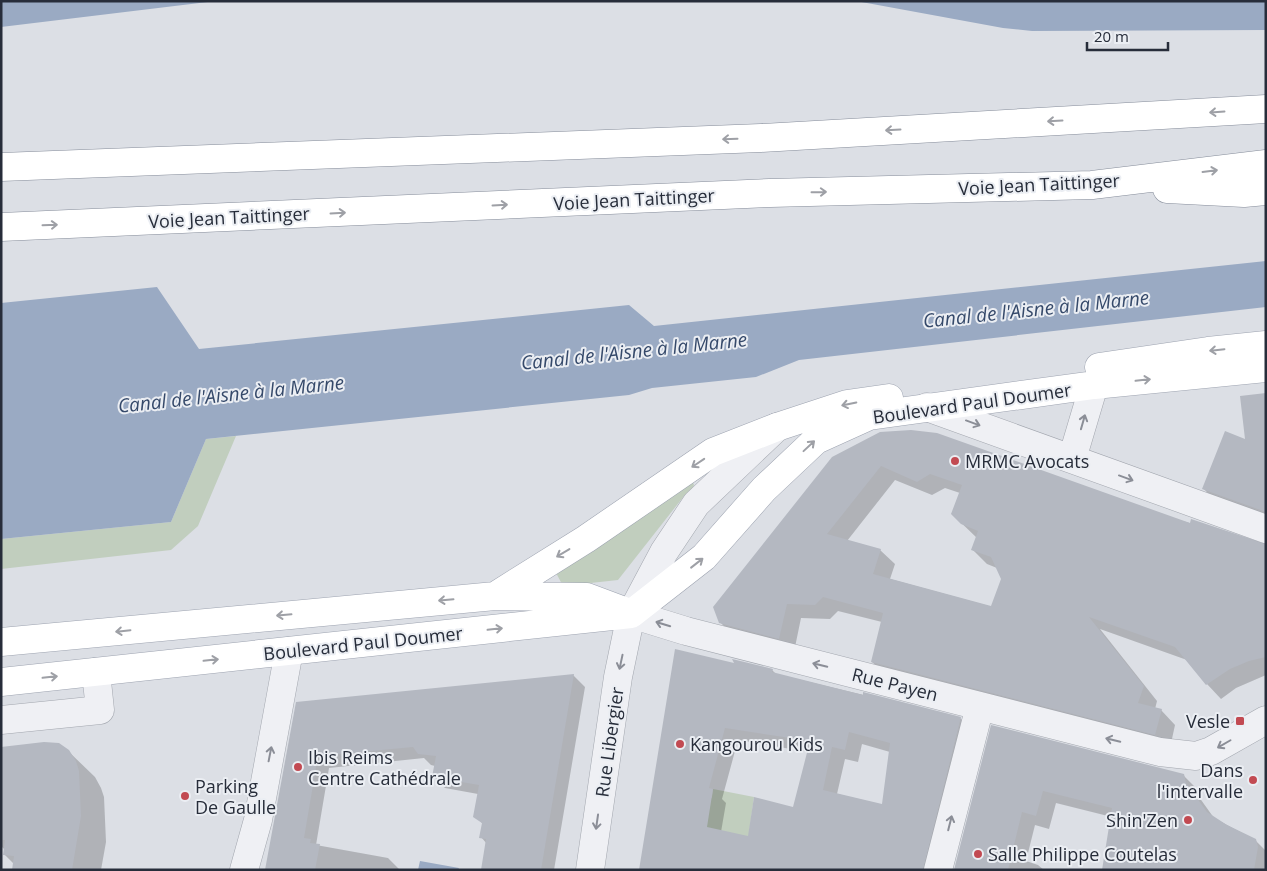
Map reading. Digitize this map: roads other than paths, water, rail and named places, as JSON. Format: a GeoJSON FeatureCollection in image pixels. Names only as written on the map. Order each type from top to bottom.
{"type":"FeatureCollection","features":[{"type":"Feature","properties":{"kind":"main road"},"geometry":{"type":"LineString","coordinates":[[1,167],[761,138],[1266,109]]}},
{"type":"Feature","properties":{"kind":"main road","name":"Voie Jean Taittinger"},"geometry":{"type":"LineString","coordinates":[[1,227],[770,193],[1092,185],[1266,164]]}},
{"type":"Feature","properties":{"kind":"main road"},"geometry":{"type":"LineString","coordinates":[[1092,185],[1244,193],[1266,191]]}},
{"type":"Feature","properties":{"kind":"main road","name":"Boulevard Paul Doumer"},"geometry":{"type":"LineString","coordinates":[[495,596],[586,539],[713,452],[778,427],[847,404],[1208,351],[1266,345]]}},
{"type":"Feature","properties":{"kind":"main road","name":"Boulevard Paul Doumer"},"geometry":{"type":"LineString","coordinates":[[1,682],[631,614],[704,557],[764,489],[816,440],[869,416],[1094,385],[1266,368]]}},
{"type":"Feature","properties":{"kind":"main road","name":"Boulevard Paul Doumer"},"geometry":{"type":"LineString","coordinates":[[1,642],[495,596],[587,597],[631,614]]}},
{"type":"Feature","properties":{"kind":"street"},"geometry":{"type":"LineString","coordinates":[[1072,459],[1094,385]]}},
{"type":"Feature","properties":{"kind":"street"},"geometry":{"type":"LineString","coordinates":[[927,407],[1266,529]]}},
{"type":"Feature","properties":{"kind":"street","name":"Boulevard Paul Doumer"},"geometry":{"type":"LineString","coordinates":[[631,614],[664,552],[696,504],[778,427]]}},
{"type":"Feature","properties":{"kind":"street","name":"Rue Payen"},"geometry":{"type":"LineString","coordinates":[[631,614],[686,631],[1160,752],[1196,756],[1211,751],[1266,720]]}},
{"type":"Feature","properties":{"kind":"street","name":"Rue Libergier"},"geometry":{"type":"LineString","coordinates":[[590,870],[618,678],[631,614]]}},
{"type":"Feature","properties":{"kind":"street"},"geometry":{"type":"LineString","coordinates":[[244,870],[258,820],[289,651]]}},
{"type":"Feature","properties":{"kind":"street"},"geometry":{"type":"LineString","coordinates":[[1,720],[100,710],[96,672]]}},
{"type":"Feature","properties":{"kind":"street"},"geometry":{"type":"LineString","coordinates":[[938,870],[980,706]]}},
{"type":"Feature","properties":{"kind":"water"},"geometry":{"type":"Polygon","coordinates":[[[1,1],[216,1],[1,27],[1,1]]]}},
{"type":"Feature","properties":{"kind":"water"},"geometry":{"type":"Polygon","coordinates":[[[856,1],[1266,1],[1266,30],[1032,31],[1003,28],[856,1]]]}},
{"type":"Feature","properties":{"kind":"water","name":"Canal de l'Aisne à la Marne"},"geometry":{"type":"Polygon","coordinates":[[[1266,261],[1266,307],[799,360],[756,377],[652,388],[629,395],[206,439],[171,522],[1,539],[1,303],[157,287],[199,349],[629,305],[654,326],[1266,261]]]}},
{"type":"Feature","properties":{"kind":"water"},"geometry":{"type":"Polygon","coordinates":[[[420,861],[459,868],[458,870],[418,870],[420,861]]]}},
{"type":"Feature","properties":{"kind":"place","name":"MRMC Avocats"},"geometry":{"type":"Point","coordinates":[955,461]}},
{"type":"Feature","properties":{"kind":"place","name":"Vesle"},"geometry":{"type":"Point","coordinates":[1240,721]}},
{"type":"Feature","properties":{"kind":"place","name":"Kangourou Kids"},"geometry":{"type":"Point","coordinates":[680,744]}},
{"type":"Feature","properties":{"kind":"place","name":"Ibis Reims Centre Cathédrale"},"geometry":{"type":"Point","coordinates":[298,767]}},
{"type":"Feature","properties":{"kind":"place","name":"Dans l'intervalle"},"geometry":{"type":"Point","coordinates":[1253,780]}},
{"type":"Feature","properties":{"kind":"place","name":"Parking De Gaulle"},"geometry":{"type":"Point","coordinates":[185,796]}},
{"type":"Feature","properties":{"kind":"place","name":"Shin'Zen"},"geometry":{"type":"Point","coordinates":[1188,820]}},
{"type":"Feature","properties":{"kind":"place","name":"Salle Philippe Coutelas"},"geometry":{"type":"Point","coordinates":[978,854]}}]}
